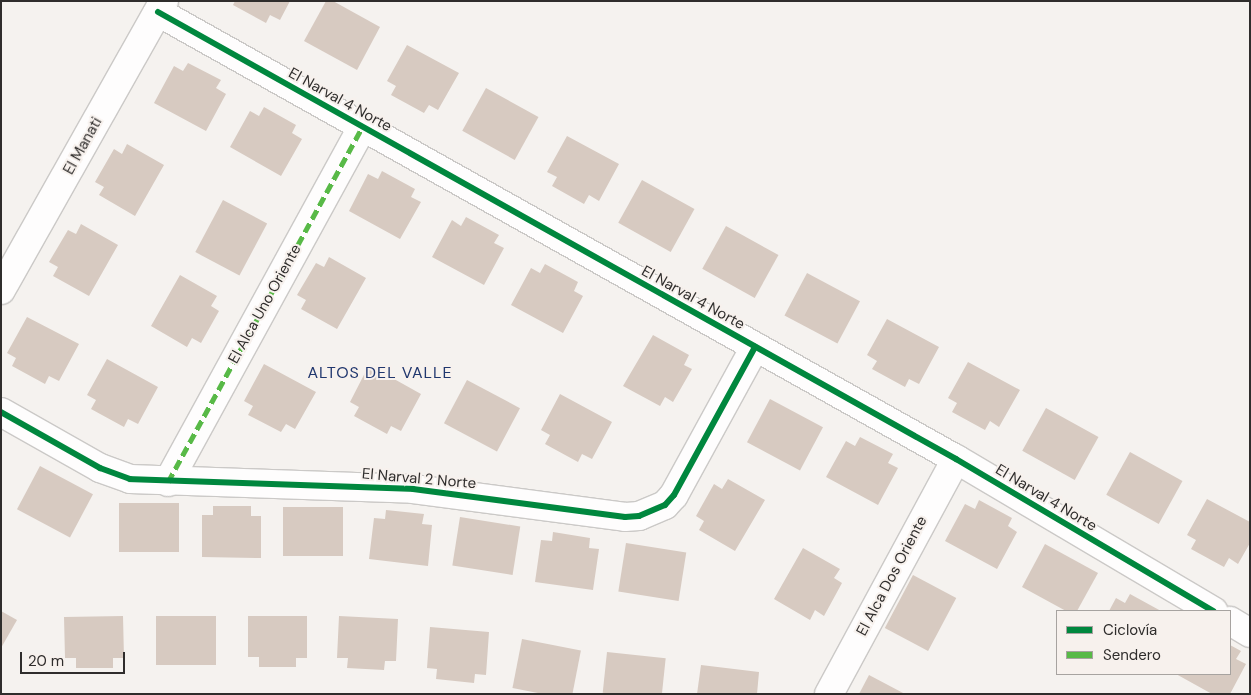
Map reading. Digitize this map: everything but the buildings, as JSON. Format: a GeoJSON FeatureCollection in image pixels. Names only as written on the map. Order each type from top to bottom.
{"type":"FeatureCollection","features":[{"type":"Feature","properties":{"kind":"street","name":"El Narval 4 Norte"},"geometry":{"type":"LineString","coordinates":[[161,6],[362,126],[956,458],[1211,610]]}},
{"type":"Feature","properties":{"kind":"street","name":"El Manati"},"geometry":{"type":"LineString","coordinates":[[1,290],[161,6]]}},
{"type":"Feature","properties":{"kind":"street","name":"El Alca Uno Oriente"},"geometry":{"type":"LineString","coordinates":[[168,482],[362,126]]}},
{"type":"Feature","properties":{"kind":"street","name":"El Narval 2 Norte"},"geometry":{"type":"LineString","coordinates":[[1,412],[100,468],[130,479],[168,482],[413,489],[625,517],[640,516],[665,505],[674,495],[755,347]]}},
{"type":"Feature","properties":{"kind":"street","name":"El Alca Dos Oriente"},"geometry":{"type":"LineString","coordinates":[[829,694],[956,458]]}},
{"type":"Feature","properties":{"kind":"street"},"geometry":{"type":"LineString","coordinates":[[1231,622],[1250,633]]}},
{"type":"Feature","properties":{"kind":"marked path"},"geometry":{"type":"LineString","coordinates":[[168,482],[362,127]]}},
{"type":"Feature","properties":{"kind":"cycle path"},"geometry":{"type":"LineString","coordinates":[[158,12],[956,459],[1211,610]]}},
{"type":"Feature","properties":{"kind":"cycle path"},"geometry":{"type":"LineString","coordinates":[[1,412],[100,468],[130,479],[413,489],[625,517],[639,516],[665,505],[674,495],[755,347]]}},
{"type":"Feature","properties":{"kind":"district","name":"ALTOS DEL VALLE"},"geometry":{"type":"Point","coordinates":[380,373]}}]}
